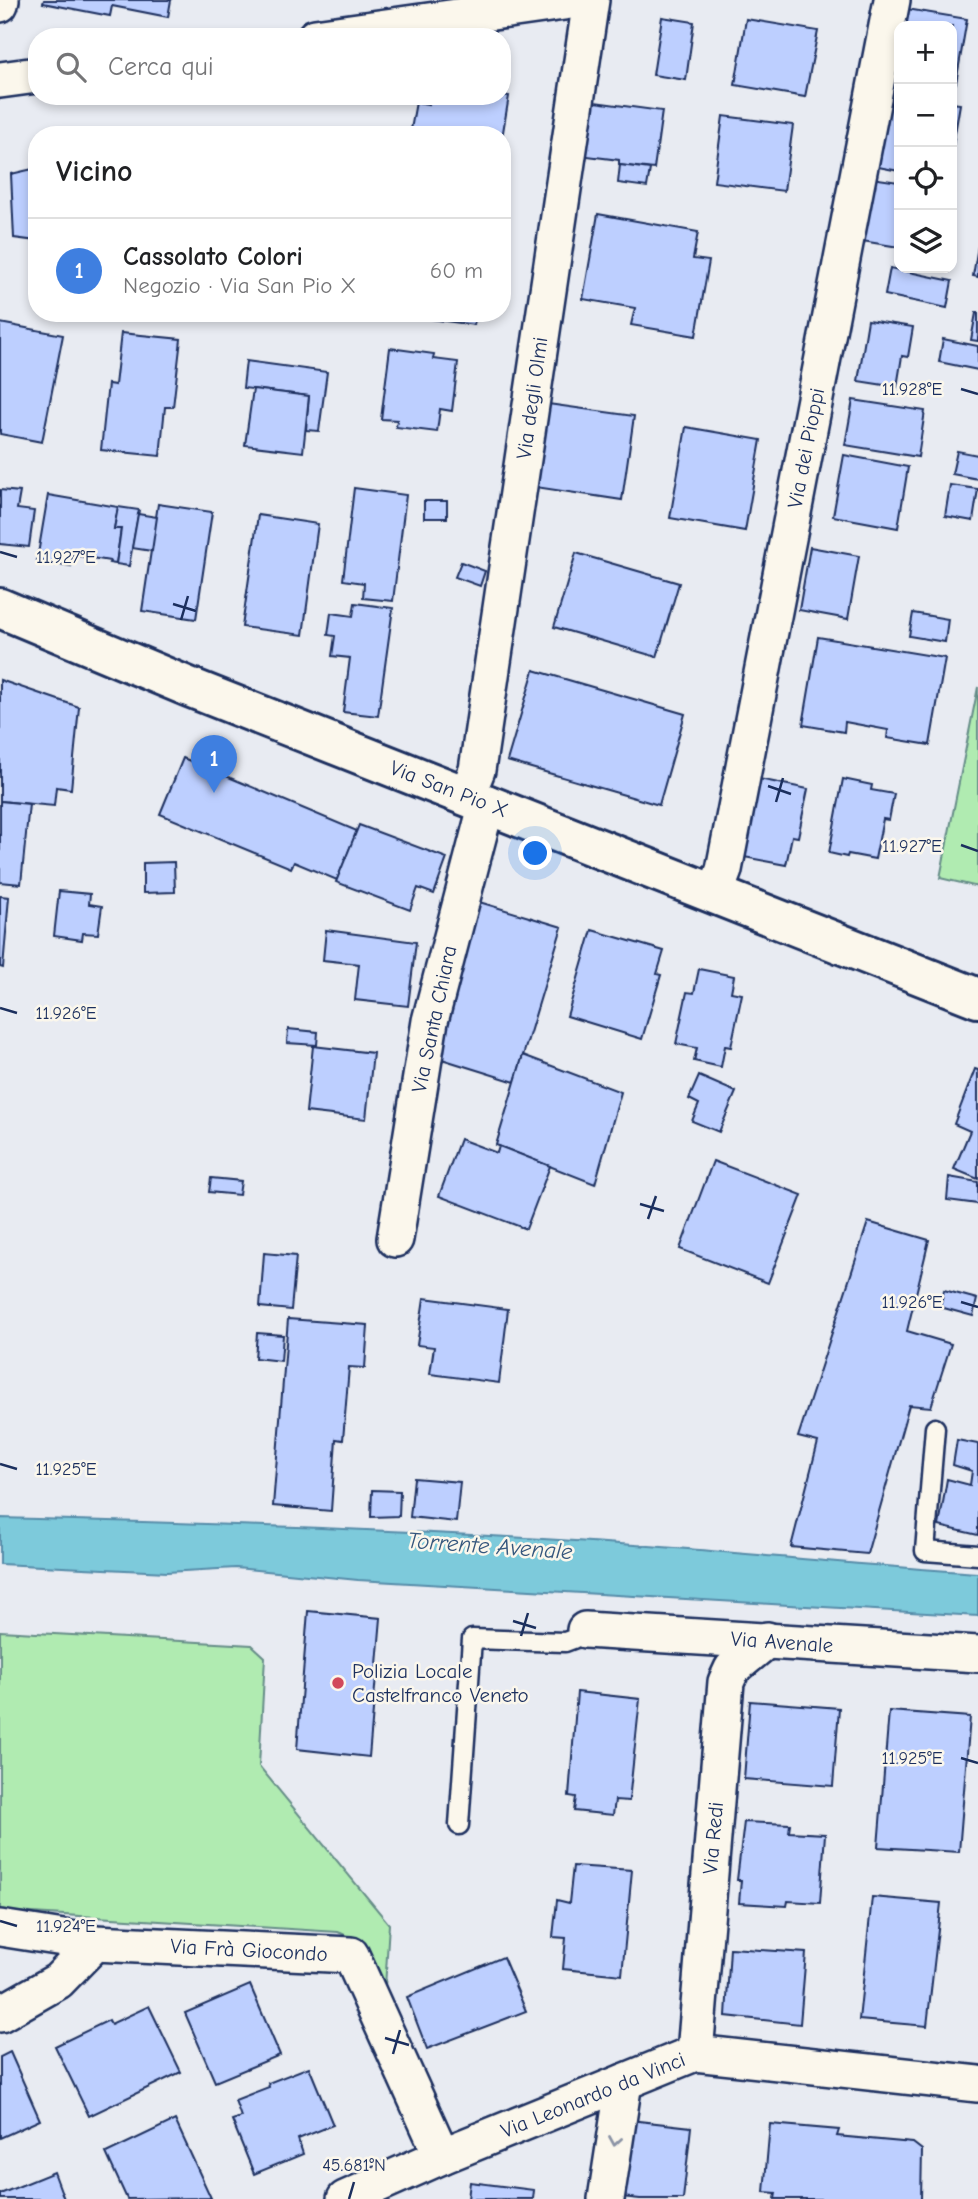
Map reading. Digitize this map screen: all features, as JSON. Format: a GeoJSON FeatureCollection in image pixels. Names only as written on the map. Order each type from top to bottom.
{"type":"FeatureCollection","features":[{"type":"Feature","properties":{"kind":"street"},"geometry":{"type":"LineString","coordinates":[[378,28],[578,0]]}},
{"type":"Feature","properties":{"kind":"street","name":"Via degli Olmi"},"geometry":{"type":"LineString","coordinates":[[477,799],[477,770],[591,0]]}},
{"type":"Feature","properties":{"kind":"street","name":"Via dei Pioppi"},"geometry":{"type":"LineString","coordinates":[[715,894],[724,870],[892,0]]}},
{"type":"Feature","properties":{"kind":"street"},"geometry":{"type":"LineString","coordinates":[[0,80],[28,76]]}},
{"type":"Feature","properties":{"kind":"street","name":"Via San Pio X"},"geometry":{"type":"LineString","coordinates":[[0,608],[189,687],[978,998]]}},
{"type":"Feature","properties":{"kind":"street","name":"Via Santa Chiara"},"geometry":{"type":"LineString","coordinates":[[395,1239],[430,1021],[477,799]]}},
{"type":"Feature","properties":{"kind":"street","name":"Via Avenale"},"geometry":{"type":"LineString","coordinates":[[585,1630],[978,1654]]}},
{"type":"Feature","properties":{"kind":"street","name":"Via Redi"},"geometry":{"type":"LineString","coordinates":[[695,2053],[726,1682],[732,1669],[767,1640]]}},
{"type":"Feature","properties":{"kind":"street","name":"Via Frà Giocondo"},"geometry":{"type":"LineString","coordinates":[[0,1928],[94,1942],[351,1955],[442,2156]]}},
{"type":"Feature","properties":{"kind":"street"},"geometry":{"type":"LineString","coordinates":[[0,2014],[58,1981],[94,1942]]}},
{"type":"Feature","properties":{"kind":"street","name":"Via Leonardo da Vinci"},"geometry":{"type":"LineString","coordinates":[[345,2199],[442,2156],[695,2053],[978,2084]]}},
{"type":"Feature","properties":{"kind":"street"},"geometry":{"type":"LineString","coordinates":[[606,2199],[624,2082]]}},
{"type":"Feature","properties":{"kind":"lane"},"geometry":{"type":"LineString","coordinates":[[935,1428],[925,1551],[978,1555]]}},
{"type":"Feature","properties":{"kind":"lane"},"geometry":{"type":"LineString","coordinates":[[459,1825],[472,1639],[565,1642],[585,1630]]}},
{"type":"Feature","properties":{"kind":"green space"},"geometry":{"type":"Polygon","coordinates":[[[978,687],[978,887],[940,878],[978,687]]]}},
{"type":"Feature","properties":{"kind":"green space"},"geometry":{"type":"Polygon","coordinates":[[[0,1631],[252,1645],[265,1657],[259,1766],[389,1924],[384,2003],[360,1952],[354,1943],[338,1932],[0,1911],[0,1631]]]}},
{"type":"Feature","properties":{"kind":"water","name":"Torrente Avenale"},"geometry":{"type":"Polygon","coordinates":[[[0,1518],[516,1537],[978,1573],[978,1616],[358,1580],[236,1568],[167,1572],[0,1564],[0,1518]]]}},
{"type":"Feature","properties":{"kind":"building"},"geometry":{"type":"Polygon","coordinates":[[[44,0],[171,0],[168,17],[112,6],[110,16],[43,3],[44,0]]]}},
{"type":"Feature","properties":{"kind":"building"},"geometry":{"type":"Polygon","coordinates":[[[901,8],[967,19],[957,77],[957,21],[899,21],[901,8]]]}},
{"type":"Feature","properties":{"kind":"building"},"geometry":{"type":"Polygon","coordinates":[[[662,17],[694,22],[686,80],[653,75],[662,17]]]}},
{"type":"Feature","properties":{"kind":"building"},"geometry":{"type":"Polygon","coordinates":[[[746,19],[818,31],[805,97],[735,85],[746,19]]]}},
{"type":"Feature","properties":{"kind":"building"},"geometry":{"type":"Polygon","coordinates":[[[894,48],[894,72],[890,71],[894,48]]]}},
{"type":"Feature","properties":{"kind":"building"},"geometry":{"type":"Polygon","coordinates":[[[886,92],[894,93],[894,170],[873,166],[886,92]]]}},
{"type":"Feature","properties":{"kind":"building"},"geometry":{"type":"Polygon","coordinates":[[[587,101],[662,111],[654,169],[619,165],[619,160],[579,155],[587,101]]]}},
{"type":"Feature","properties":{"kind":"building"},"geometry":{"type":"Polygon","coordinates":[[[415,105],[508,105],[504,126],[412,126],[415,105]]]}},
{"type":"Feature","properties":{"kind":"building"},"geometry":{"type":"Polygon","coordinates":[[[723,116],[793,125],[784,191],[714,182],[723,116]]]}},
{"type":"Feature","properties":{"kind":"building"},"geometry":{"type":"Polygon","coordinates":[[[620,165],[650,169],[647,187],[618,183],[620,165]]]}},
{"type":"Feature","properties":{"kind":"building"},"geometry":{"type":"Polygon","coordinates":[[[28,170],[28,240],[14,238],[11,174],[28,170]]]}},
{"type":"Feature","properties":{"kind":"building"},"geometry":{"type":"Polygon","coordinates":[[[872,178],[894,181],[894,246],[862,241],[872,178]]]}},
{"type":"Feature","properties":{"kind":"building"},"geometry":{"type":"Polygon","coordinates":[[[598,214],[698,232],[693,259],[709,261],[696,336],[631,325],[635,308],[583,299],[598,214]]]}},
{"type":"Feature","properties":{"kind":"building"},"geometry":{"type":"Polygon","coordinates":[[[978,246],[978,277],[973,276],[978,246]]]}},
{"type":"Feature","properties":{"kind":"building"},"geometry":{"type":"Polygon","coordinates":[[[890,268],[894,269],[894,273],[914,273],[952,281],[947,308],[885,295],[890,268]]]}},
{"type":"Feature","properties":{"kind":"building"},"geometry":{"type":"Polygon","coordinates":[[[978,313],[978,341],[971,340],[978,313]]]}},
{"type":"Feature","properties":{"kind":"building"},"geometry":{"type":"Polygon","coordinates":[[[868,320],[913,327],[908,357],[902,356],[897,387],[858,381],[868,320]]]}},
{"type":"Feature","properties":{"kind":"building"},"geometry":{"type":"Polygon","coordinates":[[[452,322],[474,322],[474,325],[452,322]]]}},
{"type":"Feature","properties":{"kind":"building"},"geometry":{"type":"Polygon","coordinates":[[[0,323],[63,335],[42,442],[0,434],[0,323]]]}},
{"type":"Feature","properties":{"kind":"building"},"geometry":{"type":"Polygon","coordinates":[[[121,333],[181,339],[173,407],[165,407],[160,456],[101,450],[108,384],[115,385],[121,333]]]}},
{"type":"Feature","properties":{"kind":"building"},"geometry":{"type":"Polygon","coordinates":[[[943,339],[978,346],[978,370],[939,362],[943,339]]]}},
{"type":"Feature","properties":{"kind":"building"},"geometry":{"type":"Polygon","coordinates":[[[390,348],[434,354],[433,359],[458,362],[452,411],[440,409],[437,432],[396,427],[397,420],[381,419],[390,348]]]}},
{"type":"Feature","properties":{"kind":"building"},"geometry":{"type":"Polygon","coordinates":[[[246,361],[327,372],[319,431],[306,430],[309,396],[243,388],[246,361]]]}},
{"type":"Feature","properties":{"kind":"building"},"geometry":{"type":"Polygon","coordinates":[[[253,389],[309,396],[303,452],[245,445],[253,389]]]}},
{"type":"Feature","properties":{"kind":"building"},"geometry":{"type":"Polygon","coordinates":[[[853,400],[925,411],[918,457],[845,445],[853,400]]]}},
{"type":"Feature","properties":{"kind":"building"},"geometry":{"type":"Polygon","coordinates":[[[541,403],[634,416],[622,500],[529,486],[541,403]]]}},
{"type":"Feature","properties":{"kind":"building"},"geometry":{"type":"Polygon","coordinates":[[[686,427],[761,440],[745,531],[670,518],[686,427]]]}},
{"type":"Feature","properties":{"kind":"building"},"geometry":{"type":"Polygon","coordinates":[[[957,451],[978,455],[978,479],[952,474],[957,451]]]}},
{"type":"Feature","properties":{"kind":"building"},"geometry":{"type":"Polygon","coordinates":[[[844,455],[908,467],[898,528],[833,516],[844,455]]]}},
{"type":"Feature","properties":{"kind":"building"},"geometry":{"type":"Polygon","coordinates":[[[950,485],[978,489],[973,521],[945,516],[950,485]]]}},
{"type":"Feature","properties":{"kind":"building"},"geometry":{"type":"Polygon","coordinates":[[[354,488],[406,495],[393,601],[363,598],[364,583],[343,580],[354,488]]]}},
{"type":"Feature","properties":{"kind":"building"},"geometry":{"type":"Polygon","coordinates":[[[0,490],[20,492],[17,509],[34,511],[29,547],[0,544],[0,490]]]}},
{"type":"Feature","properties":{"kind":"building"},"geometry":{"type":"Polygon","coordinates":[[[48,495],[118,507],[114,529],[121,529],[116,564],[73,555],[71,566],[37,560],[48,495]]]}},
{"type":"Feature","properties":{"kind":"building"},"geometry":{"type":"Polygon","coordinates":[[[424,501],[447,501],[447,518],[424,518],[424,501]]]}},
{"type":"Feature","properties":{"kind":"building"},"geometry":{"type":"Polygon","coordinates":[[[158,504],[212,512],[196,619],[142,611],[158,504]]]}},
{"type":"Feature","properties":{"kind":"building"},"geometry":{"type":"Polygon","coordinates":[[[118,507],[139,510],[129,566],[116,564],[121,529],[114,529],[118,507]]]}},
{"type":"Feature","properties":{"kind":"building"},"geometry":{"type":"Polygon","coordinates":[[[138,514],[157,517],[152,551],[132,548],[138,514]]]}},
{"type":"Feature","properties":{"kind":"building"},"geometry":{"type":"Polygon","coordinates":[[[258,515],[318,524],[303,635],[242,627],[258,515]]]}},
{"type":"Feature","properties":{"kind":"building"},"geometry":{"type":"Polygon","coordinates":[[[810,547],[859,556],[848,619],[799,610],[810,547]]]}},
{"type":"Feature","properties":{"kind":"building"},"geometry":{"type":"Polygon","coordinates":[[[576,553],[679,583],[657,657],[554,627],[576,553]]]}},
{"type":"Feature","properties":{"kind":"building"},"geometry":{"type":"Polygon","coordinates":[[[461,562],[485,571],[480,586],[455,577],[461,562]]]}},
{"type":"Feature","properties":{"kind":"building"},"geometry":{"type":"Polygon","coordinates":[[[355,603],[393,608],[378,716],[343,712],[350,658],[332,656],[335,636],[328,635],[331,613],[353,616],[355,603]]]}},
{"type":"Feature","properties":{"kind":"building"},"geometry":{"type":"Polygon","coordinates":[[[913,613],[948,619],[945,642],[909,636],[913,613]]]}},
{"type":"Feature","properties":{"kind":"building"},"geometry":{"type":"Polygon","coordinates":[[[818,637],[945,658],[930,745],[887,738],[888,730],[845,722],[844,732],[803,725],[818,637]]]}},
{"type":"Feature","properties":{"kind":"building"},"geometry":{"type":"Polygon","coordinates":[[[534,670],[685,714],[659,805],[507,761],[534,670]]]}},
{"type":"Feature","properties":{"kind":"building"},"geometry":{"type":"Polygon","coordinates":[[[0,680],[79,707],[71,789],[56,787],[54,806],[0,801],[0,680]]]}},
{"type":"Feature","properties":{"kind":"building"},"geometry":{"type":"Polygon","coordinates":[[[183,758],[357,831],[337,880],[294,862],[291,868],[160,814],[183,758]]]}},
{"type":"Feature","properties":{"kind":"building"},"geometry":{"type":"Polygon","coordinates":[[[759,779],[808,789],[798,837],[792,836],[786,865],[744,857],[759,779]]]}},
{"type":"Feature","properties":{"kind":"building"},"geometry":{"type":"Polygon","coordinates":[[[843,779],[872,785],[871,790],[894,794],[889,820],[883,819],[875,859],[829,853],[843,779]]]}},
{"type":"Feature","properties":{"kind":"building"},"geometry":{"type":"Polygon","coordinates":[[[0,801],[29,804],[21,884],[0,882],[0,801]]]}},
{"type":"Feature","properties":{"kind":"building"},"geometry":{"type":"Polygon","coordinates":[[[359,825],[447,858],[434,894],[418,888],[410,910],[336,882],[359,825]]]}},
{"type":"Feature","properties":{"kind":"building"},"geometry":{"type":"Polygon","coordinates":[[[174,862],[175,892],[143,893],[143,863],[174,862]]]}},
{"type":"Feature","properties":{"kind":"building"},"geometry":{"type":"Polygon","coordinates":[[[59,891],[90,894],[89,904],[102,906],[98,934],[83,933],[82,940],[54,936],[59,891]]]}},
{"type":"Feature","properties":{"kind":"building"},"geometry":{"type":"Polygon","coordinates":[[[0,896],[9,897],[3,968],[0,967],[0,896]]]}},
{"type":"Feature","properties":{"kind":"building"},"geometry":{"type":"Polygon","coordinates":[[[476,901],[562,927],[515,1082],[429,1055],[476,901]]]}},
{"type":"Feature","properties":{"kind":"building"},"geometry":{"type":"Polygon","coordinates":[[[326,930],[416,942],[408,1006],[355,1000],[359,964],[323,960],[326,930]]]}},
{"type":"Feature","properties":{"kind":"building"},"geometry":{"type":"Polygon","coordinates":[[[592,930],[664,951],[657,974],[661,975],[642,1039],[567,1016],[592,930]]]}},
{"type":"Feature","properties":{"kind":"building"},"geometry":{"type":"Polygon","coordinates":[[[699,969],[734,976],[731,992],[742,994],[731,1047],[725,1046],[721,1067],[694,1061],[697,1048],[676,1044],[687,992],[694,993],[699,969]]]}},
{"type":"Feature","properties":{"kind":"building"},"geometry":{"type":"Polygon","coordinates":[[[288,1029],[318,1032],[317,1045],[287,1043],[288,1029]]]}},
{"type":"Feature","properties":{"kind":"building"},"geometry":{"type":"Polygon","coordinates":[[[313,1046],[373,1053],[366,1119],[306,1112],[313,1046]]]}},
{"type":"Feature","properties":{"kind":"building"},"geometry":{"type":"Polygon","coordinates":[[[523,1055],[621,1092],[595,1184],[496,1145],[523,1055]]]}},
{"type":"Feature","properties":{"kind":"building"},"geometry":{"type":"Polygon","coordinates":[[[975,1069],[978,1070],[978,1179],[954,1169],[970,1131],[954,1124],[975,1069]]]}},
{"type":"Feature","properties":{"kind":"building"},"geometry":{"type":"Polygon","coordinates":[[[699,1076],[736,1092],[719,1132],[692,1121],[699,1104],[689,1099],[699,1076]]]}},
{"type":"Feature","properties":{"kind":"building"},"geometry":{"type":"Polygon","coordinates":[[[460,1139],[497,1153],[499,1146],[550,1166],[526,1229],[439,1196],[460,1139]]]}},
{"type":"Feature","properties":{"kind":"building"},"geometry":{"type":"Polygon","coordinates":[[[713,1161],[802,1195],[768,1283],[680,1249],[713,1161]]]}},
{"type":"Feature","properties":{"kind":"building"},"geometry":{"type":"Polygon","coordinates":[[[949,1177],[978,1182],[978,1204],[947,1200],[949,1177]]]}},
{"type":"Feature","properties":{"kind":"building"},"geometry":{"type":"Polygon","coordinates":[[[211,1178],[241,1181],[239,1195],[209,1192],[211,1178]]]}},
{"type":"Feature","properties":{"kind":"building"},"geometry":{"type":"Polygon","coordinates":[[[868,1222],[929,1240],[907,1331],[951,1344],[931,1407],[909,1405],[867,1554],[791,1547],[818,1442],[798,1437],[868,1222]]]}},
{"type":"Feature","properties":{"kind":"building"},"geometry":{"type":"Polygon","coordinates":[[[264,1253],[296,1256],[291,1310],[260,1307],[264,1253]]]}},
{"type":"Feature","properties":{"kind":"building"},"geometry":{"type":"Polygon","coordinates":[[[944,1290],[977,1299],[973,1316],[940,1307],[944,1290]]]}},
{"type":"Feature","properties":{"kind":"building"},"geometry":{"type":"Polygon","coordinates":[[[424,1298],[508,1309],[499,1383],[430,1374],[434,1347],[417,1345],[424,1298]]]}},
{"type":"Feature","properties":{"kind":"building"},"geometry":{"type":"Polygon","coordinates":[[[288,1319],[368,1325],[365,1368],[349,1367],[343,1440],[336,1439],[331,1511],[273,1506],[288,1319]]]}},
{"type":"Feature","properties":{"kind":"building"},"geometry":{"type":"Polygon","coordinates":[[[257,1333],[283,1335],[281,1361],[255,1358],[257,1333]]]}},
{"type":"Feature","properties":{"kind":"building"},"geometry":{"type":"Polygon","coordinates":[[[957,1440],[978,1444],[978,1535],[939,1526],[947,1479],[970,1485],[972,1471],[953,1465],[957,1440]]]}},
{"type":"Feature","properties":{"kind":"building"},"geometry":{"type":"Polygon","coordinates":[[[414,1478],[460,1482],[456,1522],[410,1517],[414,1478]]]}},
{"type":"Feature","properties":{"kind":"building"},"geometry":{"type":"Polygon","coordinates":[[[372,1490],[400,1491],[399,1516],[371,1517],[372,1490]]]}},
{"type":"Feature","properties":{"kind":"building"},"geometry":{"type":"Polygon","coordinates":[[[308,1611],[381,1618],[369,1757],[297,1749],[308,1611]]]}},
{"type":"Feature","properties":{"kind":"building"},"geometry":{"type":"Polygon","coordinates":[[[577,1692],[640,1699],[629,1801],[615,1800],[613,1815],[574,1811],[576,1797],[569,1796],[577,1692]]]}},
{"type":"Feature","properties":{"kind":"building"},"geometry":{"type":"Polygon","coordinates":[[[750,1701],[839,1708],[833,1786],[744,1779],[750,1701]]]}},
{"type":"Feature","properties":{"kind":"building"},"geometry":{"type":"Polygon","coordinates":[[[889,1711],[970,1717],[959,1852],[878,1847],[889,1711]]]}},
{"type":"Feature","properties":{"kind":"building"},"geometry":{"type":"Polygon","coordinates":[[[744,1822],[790,1824],[789,1832],[825,1834],[820,1903],[788,1901],[787,1906],[739,1903],[741,1880],[737,1880],[744,1822]]]}},
{"type":"Feature","properties":{"kind":"building"},"geometry":{"type":"Polygon","coordinates":[[[573,1866],[632,1870],[622,1975],[563,1969],[566,1938],[553,1937],[557,1900],[569,1903],[573,1866]]]}},
{"type":"Feature","properties":{"kind":"building"},"geometry":{"type":"Polygon","coordinates":[[[872,1897],[941,1903],[927,2026],[859,2020],[872,1897]]]}},
{"type":"Feature","properties":{"kind":"building"},"geometry":{"type":"Polygon","coordinates":[[[730,1948],[806,1953],[800,2024],[726,2016],[730,1948]]]}},
{"type":"Feature","properties":{"kind":"building"},"geometry":{"type":"Polygon","coordinates":[[[503,1957],[526,2011],[427,2049],[407,1997],[503,1957]]]}},
{"type":"Feature","properties":{"kind":"building"},"geometry":{"type":"Polygon","coordinates":[[[250,1985],[280,2055],[215,2082],[185,2013],[250,1985]]]}},
{"type":"Feature","properties":{"kind":"building"},"geometry":{"type":"Polygon","coordinates":[[[149,2006],[181,2072],[89,2116],[55,2046],[109,2020],[111,2024],[149,2006]]]}},
{"type":"Feature","properties":{"kind":"building"},"geometry":{"type":"Polygon","coordinates":[[[10,2052],[40,2120],[0,2138],[0,2057],[10,2052]]]}},
{"type":"Feature","properties":{"kind":"building"},"geometry":{"type":"Polygon","coordinates":[[[309,2067],[333,2125],[298,2139],[303,2154],[254,2174],[232,2120],[241,2117],[235,2100],[309,2067]]]}},
{"type":"Feature","properties":{"kind":"building"},"geometry":{"type":"Polygon","coordinates":[[[621,2119],[691,2127],[683,2199],[613,2196],[621,2119]]]}},
{"type":"Feature","properties":{"kind":"building"},"geometry":{"type":"Polygon","coordinates":[[[175,2120],[211,2198],[127,2199],[106,2153],[175,2120]]]}},
{"type":"Feature","properties":{"kind":"building"},"geometry":{"type":"Polygon","coordinates":[[[770,2124],[839,2130],[837,2136],[913,2143],[922,2150],[921,2199],[775,2199],[776,2193],[764,2192],[770,2124]]]}},
{"type":"Feature","properties":{"kind":"building"},"geometry":{"type":"Polygon","coordinates":[[[54,2172],[64,2199],[0,2199],[0,2194],[54,2172]]]}},
{"type":"Feature","properties":{"kind":"building"},"geometry":{"type":"Polygon","coordinates":[[[470,2182],[534,2190],[533,2199],[468,2199],[470,2182]]]}},
{"type":"Feature","properties":{"kind":"place","name":"Cassolato Colori"},"geometry":{"type":"Point","coordinates":[214,793]}},
{"type":"Feature","properties":{"kind":"place","name":"Polizia Locale Castelfranco Veneto"},"geometry":{"type":"Point","coordinates":[338,1683]}}]}
